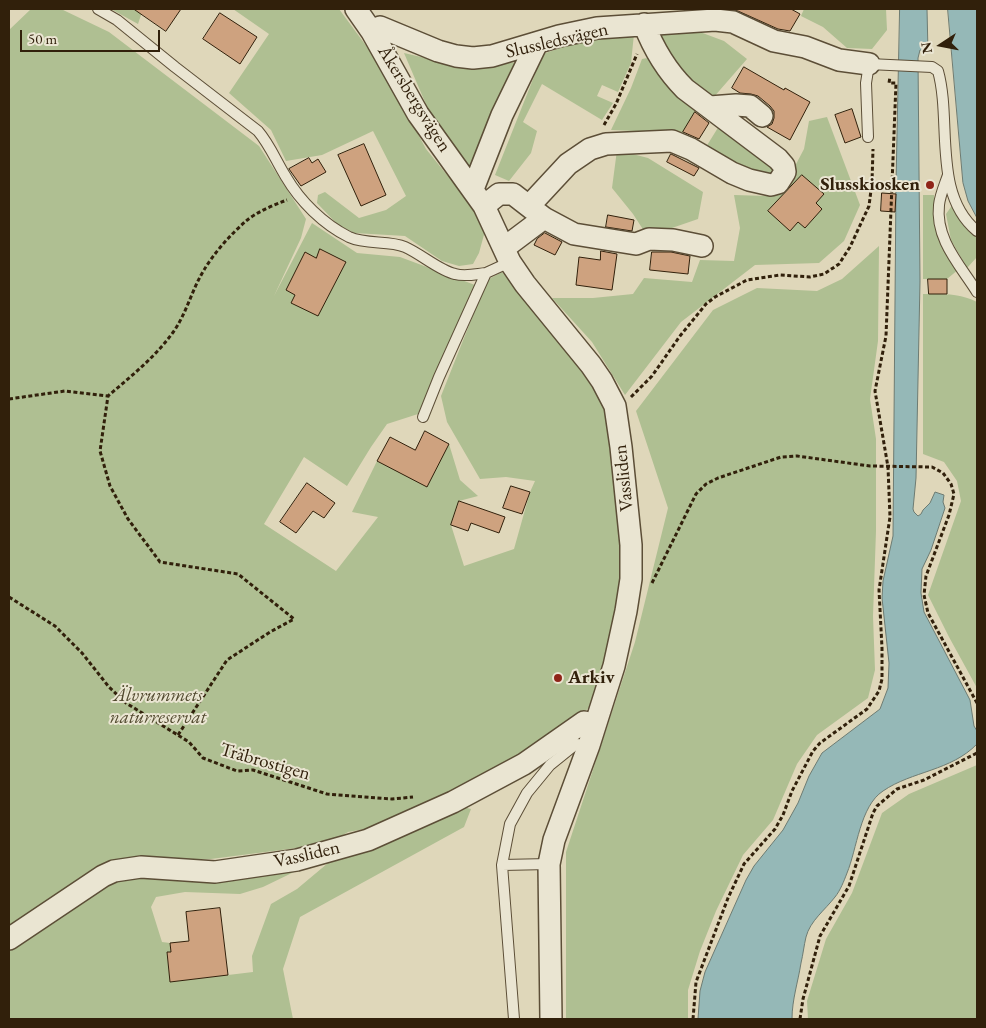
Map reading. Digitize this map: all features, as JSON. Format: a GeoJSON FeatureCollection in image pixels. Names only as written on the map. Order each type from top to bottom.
{"type":"FeatureCollection","features":[{"type":"Feature","properties":{"kind":"street","name":"Åkersbergsvägen"},"geometry":{"type":"LineString","coordinates":[[356,9],[372,32],[418,114],[478,197],[507,255]]}},
{"type":"Feature","properties":{"kind":"street","name":"Slussledsvägen"},"geometry":{"type":"LineString","coordinates":[[372,32],[380,27],[438,51],[472,58],[492,56],[559,36],[597,28],[716,20],[733,22],[774,41],[805,47],[839,60],[869,64]]}},
{"type":"Feature","properties":{"kind":"street"},"geometry":{"type":"LineString","coordinates":[[507,255],[516,237],[528,230],[536,212],[568,164],[590,149],[606,144],[672,141],[691,148],[740,176],[771,185],[778,182],[785,172],[784,166],[778,159],[685,89],[674,78],[653,48],[644,24]]}},
{"type":"Feature","properties":{"kind":"street"},"geometry":{"type":"LineString","coordinates":[[537,43],[502,115],[478,197],[514,194],[536,212],[574,234],[636,244],[649,239],[702,246]]}},
{"type":"Feature","properties":{"kind":"street"},"geometry":{"type":"LineString","coordinates":[[710,107],[750,106],[762,116]]}},
{"type":"Feature","properties":{"kind":"street","name":"Vassliden"},"geometry":{"type":"LineString","coordinates":[[507,255],[524,284],[591,365],[615,406],[631,545],[631,579],[614,666],[589,746],[554,840],[549,864],[551,1019]]}},
{"type":"Feature","properties":{"kind":"street","name":"Vassliden"},"geometry":{"type":"LineString","coordinates":[[9,939],[103,876],[114,871],[141,867],[215,872],[296,860],[368,840],[453,802],[490,782],[548,748],[584,722],[595,725]]}},
{"type":"Feature","properties":{"kind":"lane"},"geometry":{"type":"LineString","coordinates":[[98,9],[117,20],[258,131],[267,142],[285,175],[299,195],[313,211],[337,230],[350,237],[401,245],[417,252],[456,275],[486,273]]}},
{"type":"Feature","properties":{"kind":"lane"},"geometry":{"type":"LineString","coordinates":[[869,64],[866,83],[871,142]]}},
{"type":"Feature","properties":{"kind":"lane","name":"Slussledsvägen"},"geometry":{"type":"LineString","coordinates":[[869,64],[932,67],[938,71],[948,174],[954,197],[962,214],[977,231]]}},
{"type":"Feature","properties":{"kind":"lane","name":"Slussledsvägen"},"geometry":{"type":"LineString","coordinates":[[948,174],[939,204],[940,225],[947,248],[977,292]]}},
{"type":"Feature","properties":{"kind":"lane"},"geometry":{"type":"LineString","coordinates":[[423,417],[486,273],[507,255]]}},
{"type":"Feature","properties":{"kind":"lane"},"geometry":{"type":"LineString","coordinates":[[514,1019],[502,865],[510,824],[527,793],[550,766],[576,744],[589,746]]}},
{"type":"Feature","properties":{"kind":"lane"},"geometry":{"type":"LineString","coordinates":[[502,865],[549,864]]}},
{"type":"Feature","properties":{"kind":"path"},"geometry":{"type":"LineString","coordinates":[[590,149],[616,104],[634,63],[644,24]]}},
{"type":"Feature","properties":{"kind":"path"},"geometry":{"type":"LineString","coordinates":[[693,1019],[696,982],[728,898],[744,864],[774,829],[783,815],[792,791],[813,751],[828,737],[867,709],[879,691],[882,679],[879,590],[890,517],[889,467],[875,391],[886,336],[896,83]]}},
{"type":"Feature","properties":{"kind":"path"},"geometry":{"type":"LineString","coordinates":[[615,406],[630,398],[652,376],[680,336],[706,304],[715,296],[747,280],[780,275],[810,277],[824,274],[839,264],[850,247],[869,206],[872,182],[871,142]]}},
{"type":"Feature","properties":{"kind":"path"},"geometry":{"type":"LineString","coordinates":[[178,735],[227,660],[294,619],[238,574],[160,562],[128,519],[110,486],[100,451],[108,396],[150,360],[172,334],[203,271],[241,226],[270,206],[299,195]]}},
{"type":"Feature","properties":{"kind":"path"},"geometry":{"type":"LineString","coordinates":[[9,399],[65,391],[108,396]]}},
{"type":"Feature","properties":{"kind":"path"},"geometry":{"type":"LineString","coordinates":[[650,587],[696,494],[706,484],[781,457],[797,456],[840,463],[889,467],[932,467],[943,473],[951,484],[954,494],[949,515],[926,576],[924,594],[928,613],[977,703]]}},
{"type":"Feature","properties":{"kind":"path","name":"Träbrostigen"},"geometry":{"type":"LineString","coordinates":[[9,597],[55,626],[82,653],[109,687],[126,704],[189,742],[203,758],[237,770],[254,770],[327,794],[392,799],[421,796]]}},
{"type":"Feature","properties":{"kind":"path"},"geometry":{"type":"LineString","coordinates":[[800,1019],[805,990],[820,936],[849,886],[877,806],[897,789],[924,780],[977,753]]}},
{"type":"Feature","properties":{"kind":"green space","name":"Älvrummets naturreservat"},"geometry":{"type":"Polygon","coordinates":[[[31,9],[61,9],[109,32],[259,146],[306,219],[301,238],[274,296],[312,223],[357,253],[400,257],[475,285],[418,414],[387,424],[347,486],[304,457],[264,524],[336,571],[378,517],[352,512],[377,461],[449,444],[460,480],[478,496],[459,501],[451,525],[464,566],[514,549],[530,492],[535,481],[506,477],[480,479],[447,422],[441,396],[487,280],[502,272],[580,366],[607,411],[621,511],[623,579],[605,665],[593,704],[581,715],[521,755],[387,825],[348,832],[328,844],[211,859],[186,860],[149,856],[110,861],[9,931],[9,30],[31,9]]]}},
{"type":"Feature","properties":{"kind":"green space"},"geometry":{"type":"Polygon","coordinates":[[[111,9],[143,9],[138,24],[111,9]]]}},
{"type":"Feature","properties":{"kind":"green space"},"geometry":{"type":"Polygon","coordinates":[[[233,9],[339,9],[370,51],[394,89],[426,149],[468,201],[485,231],[479,253],[473,264],[459,266],[442,261],[405,236],[354,233],[337,224],[317,203],[318,195],[325,192],[359,218],[386,210],[406,196],[373,131],[322,155],[286,161],[271,130],[229,93],[269,34],[233,9]]]}},
{"type":"Feature","properties":{"kind":"green space"},"geometry":{"type":"Polygon","coordinates":[[[804,9],[886,9],[887,30],[872,49],[847,48],[823,27],[801,16],[804,9]]]}},
{"type":"Feature","properties":{"kind":"green space"},"geometry":{"type":"Polygon","coordinates":[[[660,30],[700,32],[724,41],[747,59],[713,98],[677,75],[664,51],[660,30]]]}},
{"type":"Feature","properties":{"kind":"green space"},"geometry":{"type":"Polygon","coordinates":[[[634,34],[631,63],[618,92],[602,85],[597,96],[613,103],[602,120],[542,84],[523,122],[537,131],[531,153],[509,181],[495,175],[543,54],[588,38],[634,34]]]}},
{"type":"Feature","properties":{"kind":"green space"},"geometry":{"type":"Polygon","coordinates":[[[404,53],[464,67],[520,62],[472,174],[431,116],[404,53]]]}},
{"type":"Feature","properties":{"kind":"green space"},"geometry":{"type":"Polygon","coordinates":[[[653,57],[698,107],[683,133],[611,130],[631,88],[642,59],[653,57]]]}},
{"type":"Feature","properties":{"kind":"green space"},"geometry":{"type":"Polygon","coordinates":[[[827,117],[860,205],[844,241],[819,263],[755,265],[681,322],[625,395],[592,342],[552,298],[593,298],[633,294],[644,278],[692,282],[700,260],[734,261],[740,228],[734,195],[767,196],[794,168],[804,149],[809,121],[827,117]]]}},
{"type":"Feature","properties":{"kind":"green space"},"geometry":{"type":"Polygon","coordinates":[[[719,126],[779,169],[769,178],[756,175],[706,147],[719,126]]]}},
{"type":"Feature","properties":{"kind":"green space"},"geometry":{"type":"Polygon","coordinates":[[[617,150],[648,158],[703,192],[698,219],[669,229],[646,234],[612,188],[617,150]]]}},
{"type":"Feature","properties":{"kind":"green space"},"geometry":{"type":"Polygon","coordinates":[[[923,195],[934,195],[936,212],[959,269],[947,279],[923,279],[923,195]]]}},
{"type":"Feature","properties":{"kind":"green space"},"geometry":{"type":"Polygon","coordinates":[[[953,204],[977,234],[977,257],[967,268],[951,240],[946,214],[953,204]]]}},
{"type":"Feature","properties":{"kind":"green space"},"geometry":{"type":"Polygon","coordinates":[[[879,246],[878,341],[870,399],[876,439],[876,531],[873,616],[875,670],[868,698],[817,735],[797,764],[773,820],[743,855],[716,911],[700,951],[688,990],[688,1019],[566,1019],[566,852],[635,642],[668,508],[636,411],[713,310],[757,288],[817,291],[842,279],[879,246]]]}},
{"type":"Feature","properties":{"kind":"green space"},"geometry":{"type":"Polygon","coordinates":[[[923,294],[944,294],[971,299],[977,302],[977,688],[928,595],[961,501],[957,481],[944,462],[923,454],[923,294]]]}},
{"type":"Feature","properties":{"kind":"green space"},"geometry":{"type":"Polygon","coordinates":[[[977,765],[977,1019],[808,1019],[807,1001],[826,939],[852,893],[882,813],[909,794],[977,765]]]}},
{"type":"Feature","properties":{"kind":"green space"},"geometry":{"type":"Polygon","coordinates":[[[456,805],[471,809],[464,827],[300,917],[283,969],[293,1019],[9,1019],[9,950],[124,876],[285,868],[294,872],[263,887],[240,894],[185,892],[156,897],[151,907],[162,942],[170,943],[171,952],[167,953],[170,982],[253,972],[252,956],[271,904],[297,889],[334,858],[456,805]]]}},
{"type":"Feature","properties":{"kind":"water"},"geometry":{"type":"Polygon","coordinates":[[[900,9],[927,9],[928,52],[920,50],[918,58],[920,281],[916,478],[913,509],[918,516],[921,514],[930,503],[935,492],[944,495],[943,502],[945,508],[931,550],[922,569],[921,593],[924,612],[970,700],[974,726],[977,731],[977,744],[955,760],[894,784],[875,798],[864,817],[842,886],[808,931],[794,998],[792,1019],[698,1019],[700,991],[705,972],[754,866],[783,830],[822,753],[880,709],[888,688],[889,663],[882,598],[883,581],[893,536],[896,184],[900,9]]]}},
{"type":"Feature","properties":{"kind":"water"},"geometry":{"type":"Polygon","coordinates":[[[948,9],[977,9],[977,218],[968,201],[963,183],[948,9]]]}},
{"type":"Feature","properties":{"kind":"building"},"geometry":{"type":"Polygon","coordinates":[[[134,9],[181,9],[166,31],[134,9]]]}},
{"type":"Feature","properties":{"kind":"building"},"geometry":{"type":"Polygon","coordinates":[[[729,9],[791,9],[800,14],[790,31],[778,29],[738,11],[729,9]]]}},
{"type":"Feature","properties":{"kind":"building"},"geometry":{"type":"Polygon","coordinates":[[[220,13],[257,37],[240,64],[203,39],[220,13]]]}},
{"type":"Feature","properties":{"kind":"building"},"geometry":{"type":"Polygon","coordinates":[[[744,67],[784,90],[785,88],[810,102],[790,140],[767,127],[772,124],[774,118],[774,111],[770,106],[758,96],[740,93],[732,88],[744,67]]]}},
{"type":"Feature","properties":{"kind":"building"},"geometry":{"type":"Polygon","coordinates":[[[852,109],[861,137],[845,143],[835,115],[852,109]]]}},
{"type":"Feature","properties":{"kind":"building"},"geometry":{"type":"Polygon","coordinates":[[[695,112],[709,123],[699,139],[683,132],[695,112]]]}},
{"type":"Feature","properties":{"kind":"building"},"geometry":{"type":"Polygon","coordinates":[[[364,144],[386,195],[361,206],[338,155],[364,144]]]}},
{"type":"Feature","properties":{"kind":"building"},"geometry":{"type":"Polygon","coordinates":[[[671,154],[699,168],[694,176],[667,162],[671,154]]]}},
{"type":"Feature","properties":{"kind":"building"},"geometry":{"type":"Polygon","coordinates":[[[309,158],[312,163],[318,159],[326,172],[301,186],[289,169],[309,158]]]}},
{"type":"Feature","properties":{"kind":"building"},"geometry":{"type":"Polygon","coordinates":[[[802,175],[824,194],[816,203],[822,209],[805,228],[798,222],[790,231],[768,211],[802,175]]]}},
{"type":"Feature","properties":{"kind":"building"},"geometry":{"type":"Polygon","coordinates":[[[882,193],[896,194],[895,212],[881,211],[882,193]]]}},
{"type":"Feature","properties":{"kind":"building"},"geometry":{"type":"Polygon","coordinates":[[[608,215],[634,220],[632,231],[606,227],[608,215]]]}},
{"type":"Feature","properties":{"kind":"building"},"geometry":{"type":"Polygon","coordinates":[[[545,233],[562,242],[555,255],[534,245],[537,239],[545,233]]]}},
{"type":"Feature","properties":{"kind":"building"},"geometry":{"type":"Polygon","coordinates":[[[320,249],[346,262],[318,316],[291,303],[295,295],[286,290],[305,252],[316,258],[320,249]]]}},
{"type":"Feature","properties":{"kind":"building"},"geometry":{"type":"Polygon","coordinates":[[[601,251],[617,254],[612,290],[576,285],[579,257],[600,260],[601,251]]]}},
{"type":"Feature","properties":{"kind":"building"},"geometry":{"type":"Polygon","coordinates":[[[652,252],[671,252],[690,256],[688,274],[650,270],[652,252]]]}},
{"type":"Feature","properties":{"kind":"building"},"geometry":{"type":"Polygon","coordinates":[[[928,279],[947,279],[947,294],[929,294],[928,279]]]}},
{"type":"Feature","properties":{"kind":"building"},"geometry":{"type":"Polygon","coordinates":[[[425,431],[449,444],[427,487],[377,461],[390,437],[415,450],[425,431]]]}},
{"type":"Feature","properties":{"kind":"building"},"geometry":{"type":"Polygon","coordinates":[[[307,483],[335,503],[324,518],[313,511],[296,533],[280,522],[307,483]]]}},
{"type":"Feature","properties":{"kind":"building"},"geometry":{"type":"Polygon","coordinates":[[[511,486],[530,492],[522,514],[503,508],[511,486]]]}},
{"type":"Feature","properties":{"kind":"building"},"geometry":{"type":"Polygon","coordinates":[[[459,501],[505,517],[499,533],[471,523],[468,531],[451,525],[459,501]]]}},
{"type":"Feature","properties":{"kind":"building"},"geometry":{"type":"Polygon","coordinates":[[[220,908],[228,975],[170,982],[167,952],[171,952],[170,943],[189,941],[186,912],[220,908]]]}},
{"type":"Feature","properties":{"kind":"place","name":"Slusskiosken"},"geometry":{"type":"Point","coordinates":[930,185]}},
{"type":"Feature","properties":{"kind":"place","name":"Arkiv"},"geometry":{"type":"Point","coordinates":[558,678]}}]}
